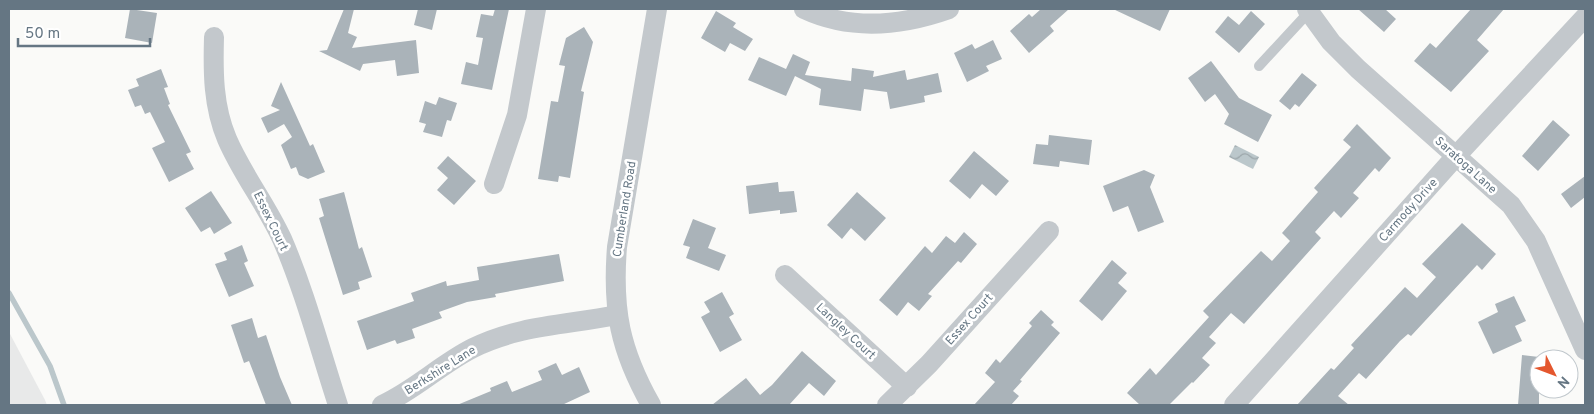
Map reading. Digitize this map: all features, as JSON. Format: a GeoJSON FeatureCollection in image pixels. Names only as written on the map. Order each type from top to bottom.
{"type":"FeatureCollection","features":[{"type":"Feature","properties":{"kind":"street"},"geometry":{"type":"LineString","coordinates":[[494,184],[517,115],[536,9]]}},
{"type":"Feature","properties":{"kind":"street","name":"Cumberland Road"},"geometry":{"type":"LineString","coordinates":[[651,405],[633,373],[623,343],[617,316],[615,277],[618,247],[657,9]]}},
{"type":"Feature","properties":{"kind":"street"},"geometry":{"type":"LineString","coordinates":[[804,9],[849,22],[884,24],[918,20],[949,9]]}},
{"type":"Feature","properties":{"kind":"street","name":"Saratoga Lane"},"geometry":{"type":"LineString","coordinates":[[1308,10],[1331,42],[1347,59],[1512,205],[1526,223],[1536,241],[1585,350]]}},
{"type":"Feature","properties":{"kind":"street","name":"Carmody Drive"},"geometry":{"type":"LineString","coordinates":[[1234,405],[1585,16]]}},
{"type":"Feature","properties":{"kind":"street","name":"Essex Court"},"geometry":{"type":"LineString","coordinates":[[214,37],[212,78],[217,105],[227,138],[266,205],[296,274],[338,405]]}},
{"type":"Feature","properties":{"kind":"street","name":"Essex Court"},"geometry":{"type":"LineString","coordinates":[[886,405],[907,387],[1049,231]]}},
{"type":"Feature","properties":{"kind":"street","name":"Langley Court"},"geometry":{"type":"LineString","coordinates":[[785,275],[907,387]]}},
{"type":"Feature","properties":{"kind":"street","name":"Berkshire Lane"},"geometry":{"type":"LineString","coordinates":[[382,405],[473,348],[509,333],[540,326],[617,316]]}},
{"type":"Feature","properties":{"kind":"lane"},"geometry":{"type":"LineString","coordinates":[[1259,66],[1308,10]]}},
{"type":"Feature","properties":{"kind":"shaded area"},"geometry":{"type":"Polygon","coordinates":[[[9,332],[45,400],[47,405],[9,405],[9,332]]]}},
{"type":"Feature","properties":{"kind":"water"},"geometry":{"type":"Polygon","coordinates":[[[1235,145],[1259,157],[1253,169],[1229,157],[1235,145]]]}},
{"type":"Feature","properties":{"kind":"building"},"geometry":{"type":"Polygon","coordinates":[[[130,9],[157,13],[152,43],[125,38],[130,9]]]}},
{"type":"Feature","properties":{"kind":"building"},"geometry":{"type":"Polygon","coordinates":[[[344,9],[354,9],[348,33],[357,37],[352,48],[416,40],[419,73],[397,76],[395,60],[363,64],[360,71],[319,51],[327,50],[344,9]]]}},
{"type":"Feature","properties":{"kind":"building"},"geometry":{"type":"Polygon","coordinates":[[[418,9],[437,9],[432,30],[414,25],[418,9]]]}},
{"type":"Feature","properties":{"kind":"building"},"geometry":{"type":"Polygon","coordinates":[[[495,9],[509,9],[492,90],[461,84],[466,62],[478,65],[483,38],[476,37],[481,14],[493,16],[495,9]]]}},
{"type":"Feature","properties":{"kind":"building"},"geometry":{"type":"Polygon","coordinates":[[[1041,9],[1069,9],[1050,26],[1054,31],[1029,53],[1010,31],[1029,14],[1032,17],[1041,9]]]}},
{"type":"Feature","properties":{"kind":"building"},"geometry":{"type":"Polygon","coordinates":[[[1113,9],[1170,9],[1160,31],[1113,9]]]}},
{"type":"Feature","properties":{"kind":"building"},"geometry":{"type":"Polygon","coordinates":[[[1358,9],[1385,9],[1396,19],[1384,32],[1358,9]]]}},
{"type":"Feature","properties":{"kind":"building"},"geometry":{"type":"Polygon","coordinates":[[[1471,9],[1504,9],[1477,40],[1489,51],[1451,92],[1414,61],[1430,43],[1436,48],[1471,9]]]}},
{"type":"Feature","properties":{"kind":"building"},"geometry":{"type":"Polygon","coordinates":[[[716,11],[736,23],[733,27],[753,39],[745,51],[730,43],[725,52],[701,38],[716,11]]]}},
{"type":"Feature","properties":{"kind":"building"},"geometry":{"type":"Polygon","coordinates":[[[1251,11],[1265,24],[1239,53],[1215,32],[1228,16],[1239,25],[1251,11]]]}},
{"type":"Feature","properties":{"kind":"building"},"geometry":{"type":"Polygon","coordinates":[[[584,27],[593,42],[581,91],[584,92],[570,178],[559,176],[558,182],[538,179],[551,101],[558,102],[565,66],[559,65],[566,38],[584,27]]]}},
{"type":"Feature","properties":{"kind":"building"},"geometry":{"type":"Polygon","coordinates":[[[993,40],[1002,59],[986,66],[989,71],[967,82],[954,53],[972,44],[975,49],[993,40]]]}},
{"type":"Feature","properties":{"kind":"building"},"geometry":{"type":"Polygon","coordinates":[[[793,54],[810,62],[805,75],[851,81],[852,68],[874,71],[873,77],[905,70],[907,80],[938,73],[942,92],[924,96],[925,102],[890,109],[887,92],[864,89],[861,111],[819,105],[821,89],[795,76],[786,96],[748,80],[759,57],[786,69],[793,54]]]}},
{"type":"Feature","properties":{"kind":"building"},"geometry":{"type":"Polygon","coordinates":[[[1211,61],[1239,98],[1272,115],[1258,142],[1224,124],[1229,114],[1215,94],[1205,102],[1188,78],[1211,61]]]}},
{"type":"Feature","properties":{"kind":"building"},"geometry":{"type":"Polygon","coordinates":[[[161,69],[168,87],[164,88],[170,104],[168,105],[191,152],[186,154],[194,169],[169,182],[152,148],[165,142],[150,112],[145,114],[141,105],[135,107],[128,90],[139,86],[136,79],[161,69]]]}},
{"type":"Feature","properties":{"kind":"building"},"geometry":{"type":"Polygon","coordinates":[[[1302,73],[1317,85],[1299,107],[1295,104],[1290,110],[1279,101],[1302,73]]]}},
{"type":"Feature","properties":{"kind":"building"},"geometry":{"type":"Polygon","coordinates":[[[281,82],[310,146],[313,144],[325,172],[308,179],[299,175],[296,167],[291,169],[281,145],[292,137],[284,124],[268,133],[261,118],[280,110],[271,106],[281,82]]]}},
{"type":"Feature","properties":{"kind":"building"},"geometry":{"type":"Polygon","coordinates":[[[439,97],[457,103],[451,121],[447,120],[442,137],[423,132],[426,124],[419,122],[425,101],[436,105],[439,97]]]}},
{"type":"Feature","properties":{"kind":"building"},"geometry":{"type":"Polygon","coordinates":[[[1553,120],[1570,135],[1538,171],[1522,156],[1553,120]]]}},
{"type":"Feature","properties":{"kind":"building"},"geometry":{"type":"Polygon","coordinates":[[[1357,124],[1391,158],[1379,172],[1375,168],[1353,193],[1359,198],[1341,218],[1334,211],[1315,232],[1321,238],[1244,324],[1231,313],[1209,337],[1216,343],[1202,358],[1210,365],[1193,383],[1169,405],[1140,405],[1127,393],[1150,368],[1156,375],[1209,317],[1203,311],[1261,251],[1272,261],[1290,241],[1282,233],[1318,192],[1314,188],[1351,147],[1343,140],[1357,124]]]}},
{"type":"Feature","properties":{"kind":"building"},"geometry":{"type":"Polygon","coordinates":[[[1049,135],[1092,140],[1089,165],[1060,161],[1059,167],[1033,164],[1036,144],[1048,145],[1049,135]]]}},
{"type":"Feature","properties":{"kind":"building"},"geometry":{"type":"Polygon","coordinates":[[[974,151],[1009,181],[996,196],[982,184],[970,199],[949,181],[974,151]]]}},
{"type":"Feature","properties":{"kind":"building"},"geometry":{"type":"Polygon","coordinates":[[[448,156],[476,181],[454,205],[437,190],[448,178],[437,168],[448,156]]]}},
{"type":"Feature","properties":{"kind":"building"},"geometry":{"type":"Polygon","coordinates":[[[1144,170],[1155,175],[1150,187],[1164,222],[1138,232],[1128,206],[1113,212],[1103,186],[1144,170]]]}},
{"type":"Feature","properties":{"kind":"building"},"geometry":{"type":"Polygon","coordinates":[[[1585,176],[1585,197],[1571,208],[1561,194],[1585,176]]]}},
{"type":"Feature","properties":{"kind":"building"},"geometry":{"type":"Polygon","coordinates":[[[778,182],[779,192],[794,191],[797,212],[780,214],[780,210],[749,214],[746,186],[778,182]]]}},
{"type":"Feature","properties":{"kind":"building"},"geometry":{"type":"Polygon","coordinates":[[[211,191],[232,223],[214,234],[210,227],[201,232],[185,208],[211,191]]]}},
{"type":"Feature","properties":{"kind":"building"},"geometry":{"type":"Polygon","coordinates":[[[344,192],[359,249],[362,247],[372,277],[358,282],[360,289],[343,295],[319,218],[324,216],[319,199],[344,192]]]}},
{"type":"Feature","properties":{"kind":"building"},"geometry":{"type":"Polygon","coordinates":[[[857,192],[886,218],[865,241],[851,228],[842,239],[827,225],[857,192]]]}},
{"type":"Feature","properties":{"kind":"building"},"geometry":{"type":"Polygon","coordinates":[[[693,219],[716,228],[708,248],[726,255],[719,271],[686,258],[690,247],[683,245],[693,219]]]}},
{"type":"Feature","properties":{"kind":"building"},"geometry":{"type":"Polygon","coordinates":[[[1462,223],[1496,254],[1482,270],[1477,265],[1411,336],[1408,334],[1400,341],[1366,379],[1359,373],[1338,396],[1349,405],[1297,405],[1331,368],[1334,370],[1354,348],[1351,345],[1405,287],[1417,298],[1436,277],[1422,264],[1462,223]]]}},
{"type":"Feature","properties":{"kind":"building"},"geometry":{"type":"Polygon","coordinates":[[[964,232],[977,244],[961,263],[958,261],[928,294],[932,296],[919,311],[908,302],[897,316],[879,300],[925,246],[932,253],[946,236],[955,243],[964,232]]]}},
{"type":"Feature","properties":{"kind":"building"},"geometry":{"type":"Polygon","coordinates":[[[242,245],[248,261],[244,263],[254,286],[229,297],[215,264],[227,260],[224,253],[242,245]]]}},
{"type":"Feature","properties":{"kind":"building"},"geometry":{"type":"Polygon","coordinates":[[[559,254],[564,281],[495,294],[496,297],[467,302],[439,312],[442,318],[412,329],[415,338],[397,344],[395,340],[367,350],[357,321],[414,301],[411,293],[446,281],[447,286],[479,280],[477,267],[559,254]]]}},
{"type":"Feature","properties":{"kind":"building"},"geometry":{"type":"Polygon","coordinates":[[[1112,260],[1127,273],[1118,283],[1127,291],[1102,321],[1079,301],[1112,260]]]}},
{"type":"Feature","properties":{"kind":"building"},"geometry":{"type":"Polygon","coordinates":[[[722,292],[734,314],[729,317],[742,340],[720,352],[701,317],[710,312],[704,302],[722,292]]]}},
{"type":"Feature","properties":{"kind":"building"},"geometry":{"type":"Polygon","coordinates":[[[1514,296],[1526,321],[1515,326],[1522,341],[1493,354],[1478,322],[1498,312],[1495,304],[1514,296]]]}},
{"type":"Feature","properties":{"kind":"building"},"geometry":{"type":"Polygon","coordinates":[[[1041,310],[1054,322],[1051,325],[1060,333],[1020,380],[1022,381],[1013,391],[1019,396],[1011,405],[974,405],[995,382],[985,373],[996,359],[1000,363],[1032,326],[1029,323],[1041,310]]]}},
{"type":"Feature","properties":{"kind":"building"},"geometry":{"type":"Polygon","coordinates":[[[252,318],[258,338],[266,335],[292,405],[266,405],[249,361],[244,363],[231,325],[252,318]]]}},
{"type":"Feature","properties":{"kind":"building"},"geometry":{"type":"Polygon","coordinates":[[[802,351],[836,381],[824,396],[809,383],[789,405],[712,405],[746,378],[760,395],[772,385],[802,351]]]}},
{"type":"Feature","properties":{"kind":"building"},"geometry":{"type":"Polygon","coordinates":[[[1522,355],[1529,356],[1529,399],[1539,399],[1539,405],[1518,405],[1522,355]]]}},
{"type":"Feature","properties":{"kind":"building"},"geometry":{"type":"Polygon","coordinates":[[[556,363],[562,375],[579,367],[590,392],[562,405],[457,405],[491,391],[490,388],[507,381],[512,392],[542,380],[538,371],[556,363]]]}},
{"type":"Feature","properties":{"kind":"waterway"},"geometry":{"type":"LineString","coordinates":[[9,293],[50,366],[64,405]]}}]}
